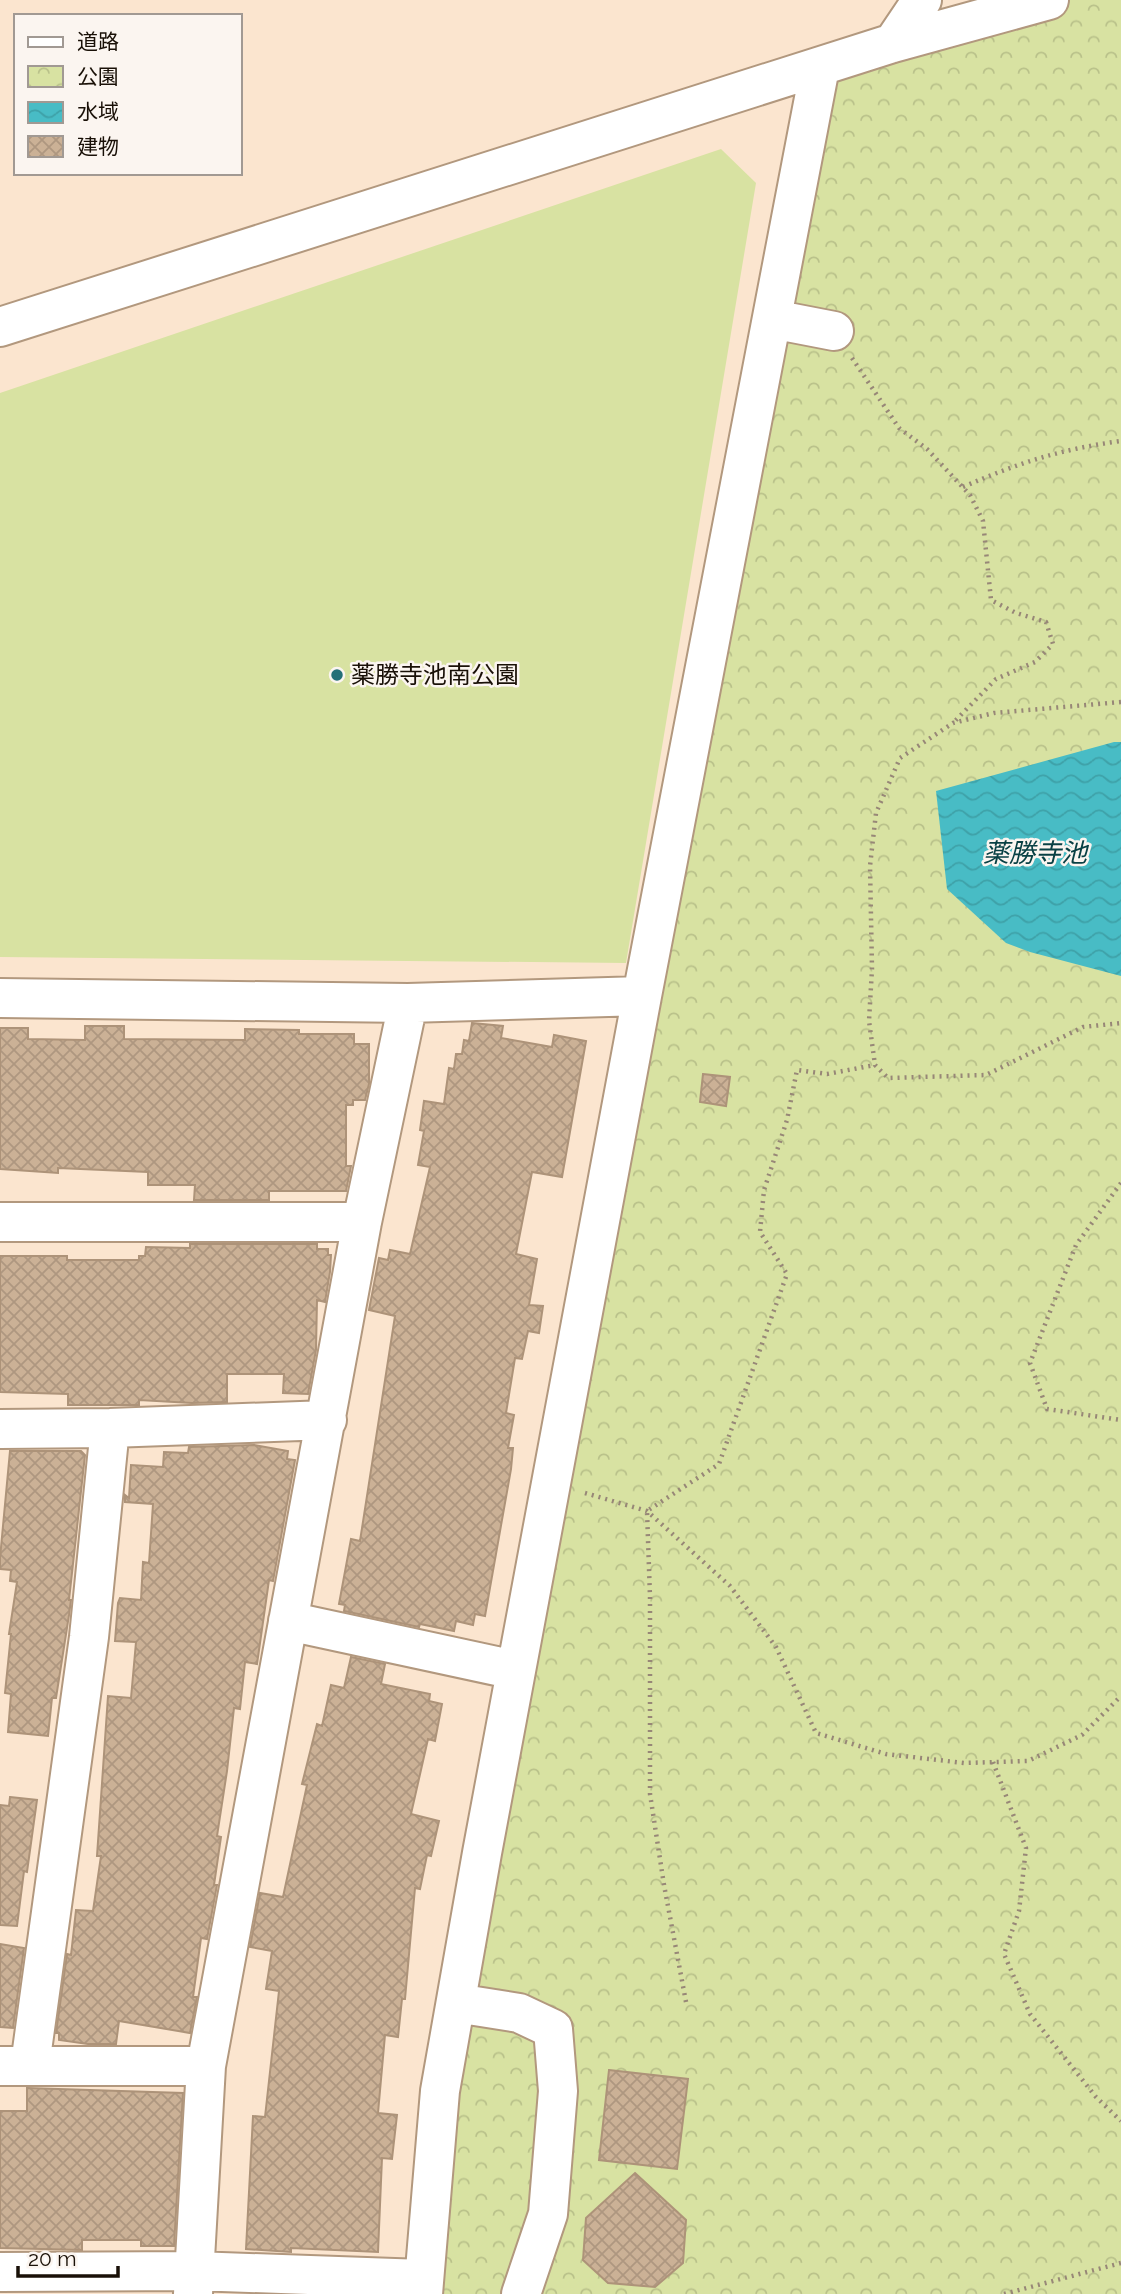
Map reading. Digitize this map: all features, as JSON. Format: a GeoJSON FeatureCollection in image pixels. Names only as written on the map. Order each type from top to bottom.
{"type":"FeatureCollection","features":[{"type":"Feature","properties":{"kind":"street"},"geometry":{"type":"LineString","coordinates":[[893,43],[922,0]]}},
{"type":"Feature","properties":{"kind":"street"},"geometry":{"type":"LineString","coordinates":[[0,327],[893,43],[1049,0]]}},
{"type":"Feature","properties":{"kind":"street"},"geometry":{"type":"LineString","coordinates":[[0,2272],[194,2283],[423,2287],[440,2091],[515,1670],[820,67]]}},
{"type":"Feature","properties":{"kind":"street"},"geometry":{"type":"LineString","coordinates":[[772,319],[834,331]]}},
{"type":"Feature","properties":{"kind":"street"},"geometry":{"type":"LineString","coordinates":[[0,998],[408,1003],[642,996]]}},
{"type":"Feature","properties":{"kind":"street"},"geometry":{"type":"LineString","coordinates":[[194,2283],[206,2066],[362,1222],[408,1003]]}},
{"type":"Feature","properties":{"kind":"street"},"geometry":{"type":"LineString","coordinates":[[0,1222],[362,1222]]}},
{"type":"Feature","properties":{"kind":"street"},"geometry":{"type":"LineString","coordinates":[[0,1429],[327,1420]]}},
{"type":"Feature","properties":{"kind":"street"},"geometry":{"type":"LineString","coordinates":[[110,1428],[89,1637],[15,2066],[206,2066]]}},
{"type":"Feature","properties":{"kind":"street"},"geometry":{"type":"LineString","coordinates":[[288,1621],[515,1670]]}},
{"type":"Feature","properties":{"kind":"street"},"geometry":{"type":"LineString","coordinates":[[456,2003],[519,2013],[553,2029],[558,2091],[548,2214],[521,2294]]}},
{"type":"Feature","properties":{"kind":"path"},"geometry":{"type":"LineString","coordinates":[[834,331],[899,428],[927,449],[970,495],[984,521],[990,600],[1016,613],[1045,622],[1053,644],[1035,662],[996,679],[953,723],[900,758],[876,813],[870,866],[872,969],[869,1021],[875,1065],[888,1078],[986,1075],[1083,1027],[1121,1023]]}},
{"type":"Feature","properties":{"kind":"path"},"geometry":{"type":"LineString","coordinates":[[963,487],[1012,466],[1051,454],[1121,442]]}},
{"type":"Feature","properties":{"kind":"path"},"geometry":{"type":"LineString","coordinates":[[953,723],[994,713],[1121,702]]}},
{"type":"Feature","properties":{"kind":"path"},"geometry":{"type":"LineString","coordinates":[[647,1511],[719,1464],[787,1274],[760,1232],[764,1190],[787,1120],[797,1070],[827,1074],[875,1065]]}},
{"type":"Feature","properties":{"kind":"path"},"geometry":{"type":"LineString","coordinates":[[1121,1183],[1076,1245],[1030,1363],[1047,1409],[1118,1422],[1121,1420]]}},
{"type":"Feature","properties":{"kind":"path"},"geometry":{"type":"LineString","coordinates":[[550,1486],[647,1511],[730,1586],[776,1647],[816,1732],[886,1754],[964,1763],[1028,1761],[1082,1735],[1121,1696]]}},
{"type":"Feature","properties":{"kind":"path"},"geometry":{"type":"LineString","coordinates":[[647,1511],[650,1794],[686,2002]]}},
{"type":"Feature","properties":{"kind":"path"},"geometry":{"type":"LineString","coordinates":[[993,1762],[1026,1848],[1019,1911],[1004,1954],[1030,2014],[1096,2097],[1121,2121]]}},
{"type":"Feature","properties":{"kind":"path"},"geometry":{"type":"LineString","coordinates":[[1004,2294],[1121,2263]]}},
{"type":"Feature","properties":{"kind":"green space"},"geometry":{"type":"Polygon","coordinates":[[[1053,0],[1121,0],[1121,2294],[419,2294],[818,70],[1053,0]]]}},
{"type":"Feature","properties":{"kind":"green space","name":"薬勝寺池南公園"},"geometry":{"type":"Polygon","coordinates":[[[721,149],[756,183],[626,963],[0,957],[0,393],[721,149]]]}},
{"type":"Feature","properties":{"kind":"water","name":"薬勝寺池"},"geometry":{"type":"Polygon","coordinates":[[[1121,742],[1121,976],[1006,943],[947,889],[936,791],[1121,742]]]}},
{"type":"Feature","properties":{"kind":"building"},"geometry":{"type":"Polygon","coordinates":[[[472,1023],[503,1026],[501,1038],[552,1047],[554,1035],[586,1041],[562,1177],[532,1172],[516,1254],[537,1259],[529,1305],[543,1306],[539,1333],[528,1331],[522,1359],[515,1358],[506,1413],[514,1415],[508,1448],[513,1448],[511,1469],[485,1616],[475,1614],[473,1625],[456,1621],[454,1631],[420,1624],[419,1627],[344,1611],[345,1605],[339,1604],[351,1539],[360,1541],[395,1316],[369,1310],[379,1258],[388,1260],[390,1250],[410,1254],[430,1167],[418,1165],[424,1131],[420,1130],[424,1101],[444,1104],[449,1068],[454,1069],[456,1054],[462,1054],[464,1040],[469,1041],[472,1023]]]}},
{"type":"Feature","properties":{"kind":"building"},"geometry":{"type":"Polygon","coordinates":[[[85,1026],[124,1026],[124,1039],[245,1040],[245,1029],[299,1030],[299,1034],[354,1034],[354,1044],[369,1044],[369,1084],[365,1100],[353,1100],[353,1105],[346,1105],[346,1166],[351,1166],[346,1191],[269,1191],[269,1200],[194,1200],[195,1185],[148,1185],[148,1172],[58,1168],[58,1173],[0,1169],[0,1028],[28,1028],[28,1039],[85,1040],[85,1026]]]}},
{"type":"Feature","properties":{"kind":"building"},"geometry":{"type":"Polygon","coordinates":[[[703,1074],[730,1077],[726,1106],[700,1102],[703,1074]]]}},
{"type":"Feature","properties":{"kind":"building"},"geometry":{"type":"Polygon","coordinates":[[[190,1244],[317,1244],[317,1249],[328,1249],[328,1255],[331,1255],[330,1272],[325,1302],[317,1300],[316,1350],[308,1394],[283,1393],[284,1374],[227,1374],[227,1402],[139,1400],[139,1405],[68,1405],[68,1394],[0,1392],[0,1256],[139,1260],[139,1256],[145,1256],[146,1247],[190,1248],[190,1244]]]}},
{"type":"Feature","properties":{"kind":"building"},"geometry":{"type":"Polygon","coordinates":[[[254,1445],[288,1451],[287,1459],[295,1460],[273,1581],[269,1580],[257,1664],[245,1662],[240,1709],[234,1708],[217,1836],[221,1837],[214,1885],[217,1885],[207,1939],[201,1938],[193,1997],[197,1997],[190,2033],[119,2021],[116,2044],[59,2040],[59,2033],[56,2033],[67,1954],[71,1955],[76,1910],[93,1911],[101,1856],[97,1856],[108,1696],[131,1698],[136,1642],[115,1641],[118,1603],[120,1598],[141,1600],[143,1562],[149,1563],[153,1504],[125,1502],[125,1495],[129,1498],[131,1465],[163,1467],[164,1452],[188,1453],[189,1447],[254,1445]]]}},
{"type":"Feature","properties":{"kind":"building"},"geometry":{"type":"Polygon","coordinates":[[[10,1451],[81,1451],[85,1455],[71,1600],[56,1698],[52,1698],[48,1736],[8,1732],[11,1694],[5,1693],[9,1634],[17,1582],[10,1581],[11,1570],[0,1569],[0,1558],[10,1451]]]}},
{"type":"Feature","properties":{"kind":"building"},"geometry":{"type":"Polygon","coordinates":[[[351,1657],[385,1664],[381,1684],[430,1694],[429,1701],[442,1704],[435,1741],[428,1739],[411,1814],[439,1821],[431,1856],[427,1855],[420,1889],[415,1888],[405,1999],[402,1999],[398,2037],[385,2035],[378,2113],[397,2115],[392,2159],[382,2158],[378,2252],[246,2249],[253,2116],[265,2117],[279,1991],[266,1989],[272,1951],[250,1947],[260,1893],[283,1897],[307,1785],[302,1784],[317,1724],[322,1726],[331,1685],[344,1688],[351,1657]]]}},
{"type":"Feature","properties":{"kind":"building"},"geometry":{"type":"Polygon","coordinates":[[[10,1797],[37,1800],[17,1926],[0,1925],[0,1805],[9,1806],[10,1797]]]}},
{"type":"Feature","properties":{"kind":"building"},"geometry":{"type":"Polygon","coordinates":[[[0,1944],[24,1948],[13,2028],[0,2027],[0,1944]]]}},
{"type":"Feature","properties":{"kind":"building"},"geometry":{"type":"Polygon","coordinates":[[[609,2070],[688,2079],[677,2169],[599,2160],[609,2070]]]}},
{"type":"Feature","properties":{"kind":"building"},"geometry":{"type":"Polygon","coordinates":[[[27,2088],[183,2093],[174,2246],[141,2246],[141,2240],[82,2240],[82,2250],[0,2248],[0,2111],[27,2111],[27,2088]]]}},
{"type":"Feature","properties":{"kind":"building"},"geometry":{"type":"Polygon","coordinates":[[[635,2173],[686,2220],[683,2263],[655,2287],[608,2283],[583,2260],[586,2218],[635,2173]]]}},
{"type":"Feature","properties":{"kind":"place","name":"薬勝寺池南公園"},"geometry":{"type":"Point","coordinates":[337,675]}}]}
